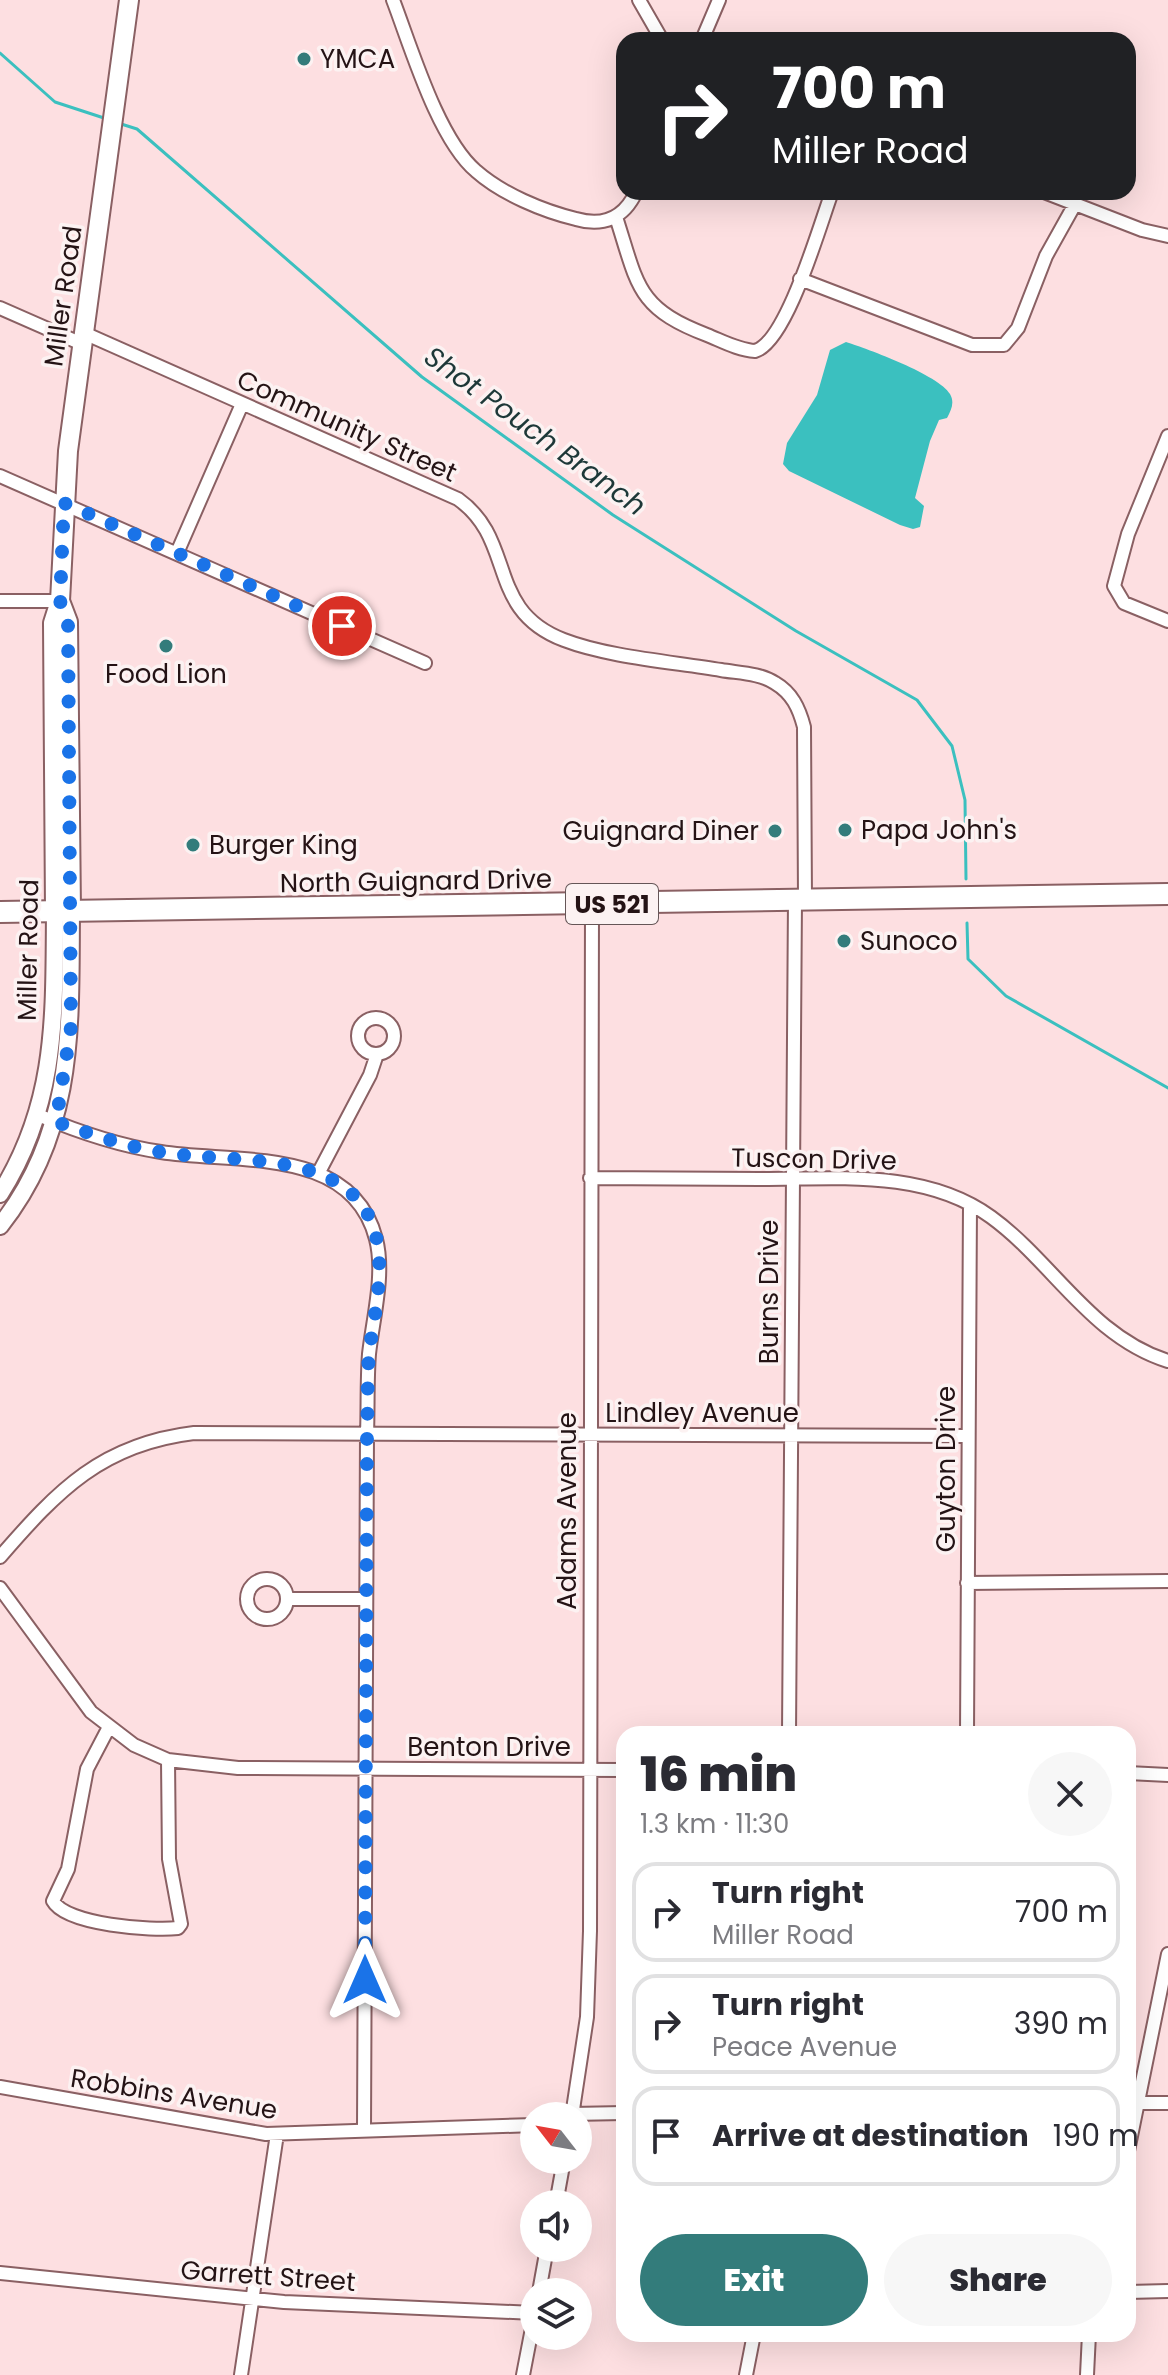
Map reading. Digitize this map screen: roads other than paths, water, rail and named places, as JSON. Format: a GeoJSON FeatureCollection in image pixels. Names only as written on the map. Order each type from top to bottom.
{"type":"FeatureCollection","features":[{"type":"Feature","properties":{"kind":"highway","name":"North Guignard Drive"},"geometry":{"type":"LineString","coordinates":[[0,912],[1168,894]]}},
{"type":"Feature","properties":{"kind":"main road","name":"Miller Road"},"geometry":{"type":"LineString","coordinates":[[63,911],[68,622],[60,601],[64,503],[129,0]]}},
{"type":"Feature","properties":{"kind":"street"},"geometry":{"type":"LineString","coordinates":[[393,0],[435,108],[476,171],[516,195],[569,218],[597,223],[616,217],[632,200]]}},
{"type":"Feature","properties":{"kind":"street"},"geometry":{"type":"LineString","coordinates":[[639,0],[657,32]]}},
{"type":"Feature","properties":{"kind":"street"},"geometry":{"type":"LineString","coordinates":[[705,32],[719,0]]}},
{"type":"Feature","properties":{"kind":"street"},"geometry":{"type":"LineString","coordinates":[[616,217],[635,276],[656,311],[745,350],[762,348],[769,342],[800,279],[829,200]]}},
{"type":"Feature","properties":{"kind":"street"},"geometry":{"type":"LineString","coordinates":[[1065,200],[1142,230],[1168,236]]}},
{"type":"Feature","properties":{"kind":"street"},"geometry":{"type":"LineString","coordinates":[[800,279],[972,345],[987,348],[1004,345],[1018,328],[1046,256],[1075,204]]}},
{"type":"Feature","properties":{"kind":"street","name":"Community Street"},"geometry":{"type":"LineString","coordinates":[[0,308],[83,338],[242,404],[434,486],[470,507],[490,535],[506,586],[518,609],[553,635],[583,645],[755,676],[782,687],[796,702],[804,727],[800,899]]}},
{"type":"Feature","properties":{"kind":"street"},"geometry":{"type":"LineString","coordinates":[[177,553],[242,404]]}},
{"type":"Feature","properties":{"kind":"street"},"geometry":{"type":"LineString","coordinates":[[1168,436],[1114,576],[1115,592],[1124,603],[1168,621]]}},
{"type":"Feature","properties":{"kind":"street"},"geometry":{"type":"LineString","coordinates":[[0,476],[425,663]]}},
{"type":"Feature","properties":{"kind":"street"},"geometry":{"type":"LineString","coordinates":[[0,601],[60,601]]}},
{"type":"Feature","properties":{"kind":"street","name":"Burns Drive"},"geometry":{"type":"LineString","coordinates":[[789,1726],[792,1179],[800,899]]}},
{"type":"Feature","properties":{"kind":"street","name":"Adams Avenue"},"geometry":{"type":"LineString","coordinates":[[574,2102],[587,2017],[592,904]]}},
{"type":"Feature","properties":{"kind":"street","name":"Miller Road"},"geometry":{"type":"LineString","coordinates":[[0,1194],[38,1115],[47,1080],[63,911]]}},
{"type":"Feature","properties":{"kind":"street","name":"Miller Road"},"geometry":{"type":"LineString","coordinates":[[0,1226],[31,1180],[56,1122],[71,1027],[63,911]]}},
{"type":"Feature","properties":{"kind":"street"},"geometry":{"type":"LineString","coordinates":[[319,1172],[370,1075],[377,1054]]}},
{"type":"Feature","properties":{"kind":"street"},"geometry":{"type":"LineString","coordinates":[[38,1115],[156,1152],[285,1164],[319,1172],[352,1195],[366,1212],[376,1240],[378,1271],[369,1359],[367,1434],[364,2131]]}},
{"type":"Feature","properties":{"kind":"street","name":"Tuscon Drive"},"geometry":{"type":"LineString","coordinates":[[590,1178],[908,1183],[970,1205],[1023,1242],[1109,1331],[1135,1347],[1168,1361]]}},
{"type":"Feature","properties":{"kind":"street","name":"Guyton Drive"},"geometry":{"type":"LineString","coordinates":[[967,1726],[970,1205]]}},
{"type":"Feature","properties":{"kind":"street","name":"Lindley Avenue"},"geometry":{"type":"LineString","coordinates":[[0,1557],[41,1510],[85,1470],[144,1443],[194,1433],[968,1436]]}},
{"type":"Feature","properties":{"kind":"street"},"geometry":{"type":"LineString","coordinates":[[967,1583],[1168,1581]]}},
{"type":"Feature","properties":{"kind":"street","name":"Benton Drive"},"geometry":{"type":"LineString","coordinates":[[0,1588],[79,1699],[134,1745],[168,1760],[223,1767],[616,1770]]}},
{"type":"Feature","properties":{"kind":"street"},"geometry":{"type":"LineString","coordinates":[[287,1599],[366,1599]]}},
{"type":"Feature","properties":{"kind":"street"},"geometry":{"type":"LineString","coordinates":[[109,1727],[87,1769],[80,1794],[68,1869],[53,1901],[61,1910],[75,1917],[158,1930],[178,1928],[181,1924],[169,1859],[168,1760]]}},
{"type":"Feature","properties":{"kind":"street"},"geometry":{"type":"LineString","coordinates":[[1136,1773],[1168,1775]]}},
{"type":"Feature","properties":{"kind":"street"},"geometry":{"type":"LineString","coordinates":[[1136,2086],[1168,1954]]}},
{"type":"Feature","properties":{"kind":"street","name":"Robbins Avenue"},"geometry":{"type":"LineString","coordinates":[[0,2087],[277,2134],[520,2125]]}},
{"type":"Feature","properties":{"kind":"street"},"geometry":{"type":"LineString","coordinates":[[1136,2102],[1168,2103]]}},
{"type":"Feature","properties":{"kind":"street"},"geometry":{"type":"LineString","coordinates":[[592,2114],[616,2113]]}},
{"type":"Feature","properties":{"kind":"street"},"geometry":{"type":"LineString","coordinates":[[241,2375],[277,2134]]}},
{"type":"Feature","properties":{"kind":"street","name":"Garrett Street"},"geometry":{"type":"LineString","coordinates":[[0,2273],[253,2299],[520,2315]]}},
{"type":"Feature","properties":{"kind":"street"},"geometry":{"type":"LineString","coordinates":[[1136,2292],[1168,2291]]}},
{"type":"Feature","properties":{"kind":"street"},"geometry":{"type":"LineString","coordinates":[[746,2375],[752,2342]]}},
{"type":"Feature","properties":{"kind":"street"},"geometry":{"type":"LineString","coordinates":[[1087,2375],[1089,2342]]}},
{"type":"Feature","properties":{"kind":"street"},"geometry":{"type":"LineString","coordinates":[[523,2375],[528,2350]]}},
{"type":"Feature","properties":{"kind":"water"},"geometry":{"type":"Polygon","coordinates":[[[846,342],[918,371],[950,394],[952,406],[947,418],[939,420],[930,441],[915,498],[924,506],[920,527],[913,529],[900,525],[789,471],[783,464],[787,443],[817,395],[830,350],[846,342]]]}},
{"type":"Feature","properties":{"kind":"waterway","name":"Shot Pouch Branch"},"geometry":{"type":"LineString","coordinates":[[0,53],[55,102],[107,119]]}},
{"type":"Feature","properties":{"kind":"waterway","name":"Shot Pouch Branch"},"geometry":{"type":"LineString","coordinates":[[118,123],[137,129],[422,377],[613,515],[796,631],[917,700],[952,746],[965,800],[966,879]]}},
{"type":"Feature","properties":{"kind":"waterway","name":"Shot Pouch Branch"},"geometry":{"type":"LineString","coordinates":[[967,923],[968,959],[1006,996],[1168,1088]]}},
{"type":"Feature","properties":{"kind":"place","name":"YMCA"},"geometry":{"type":"Point","coordinates":[304,59]}},
{"type":"Feature","properties":{"kind":"place","name":"Food Lion"},"geometry":{"type":"Point","coordinates":[166,646]}},
{"type":"Feature","properties":{"kind":"place","name":"Papa John's"},"geometry":{"type":"Point","coordinates":[845,830]}},
{"type":"Feature","properties":{"kind":"place","name":"Guignard Diner"},"geometry":{"type":"Point","coordinates":[775,831]}},
{"type":"Feature","properties":{"kind":"place","name":"Burger King"},"geometry":{"type":"Point","coordinates":[193,845]}},
{"type":"Feature","properties":{"kind":"place","name":"Sunoco"},"geometry":{"type":"Point","coordinates":[844,941]}}]}
